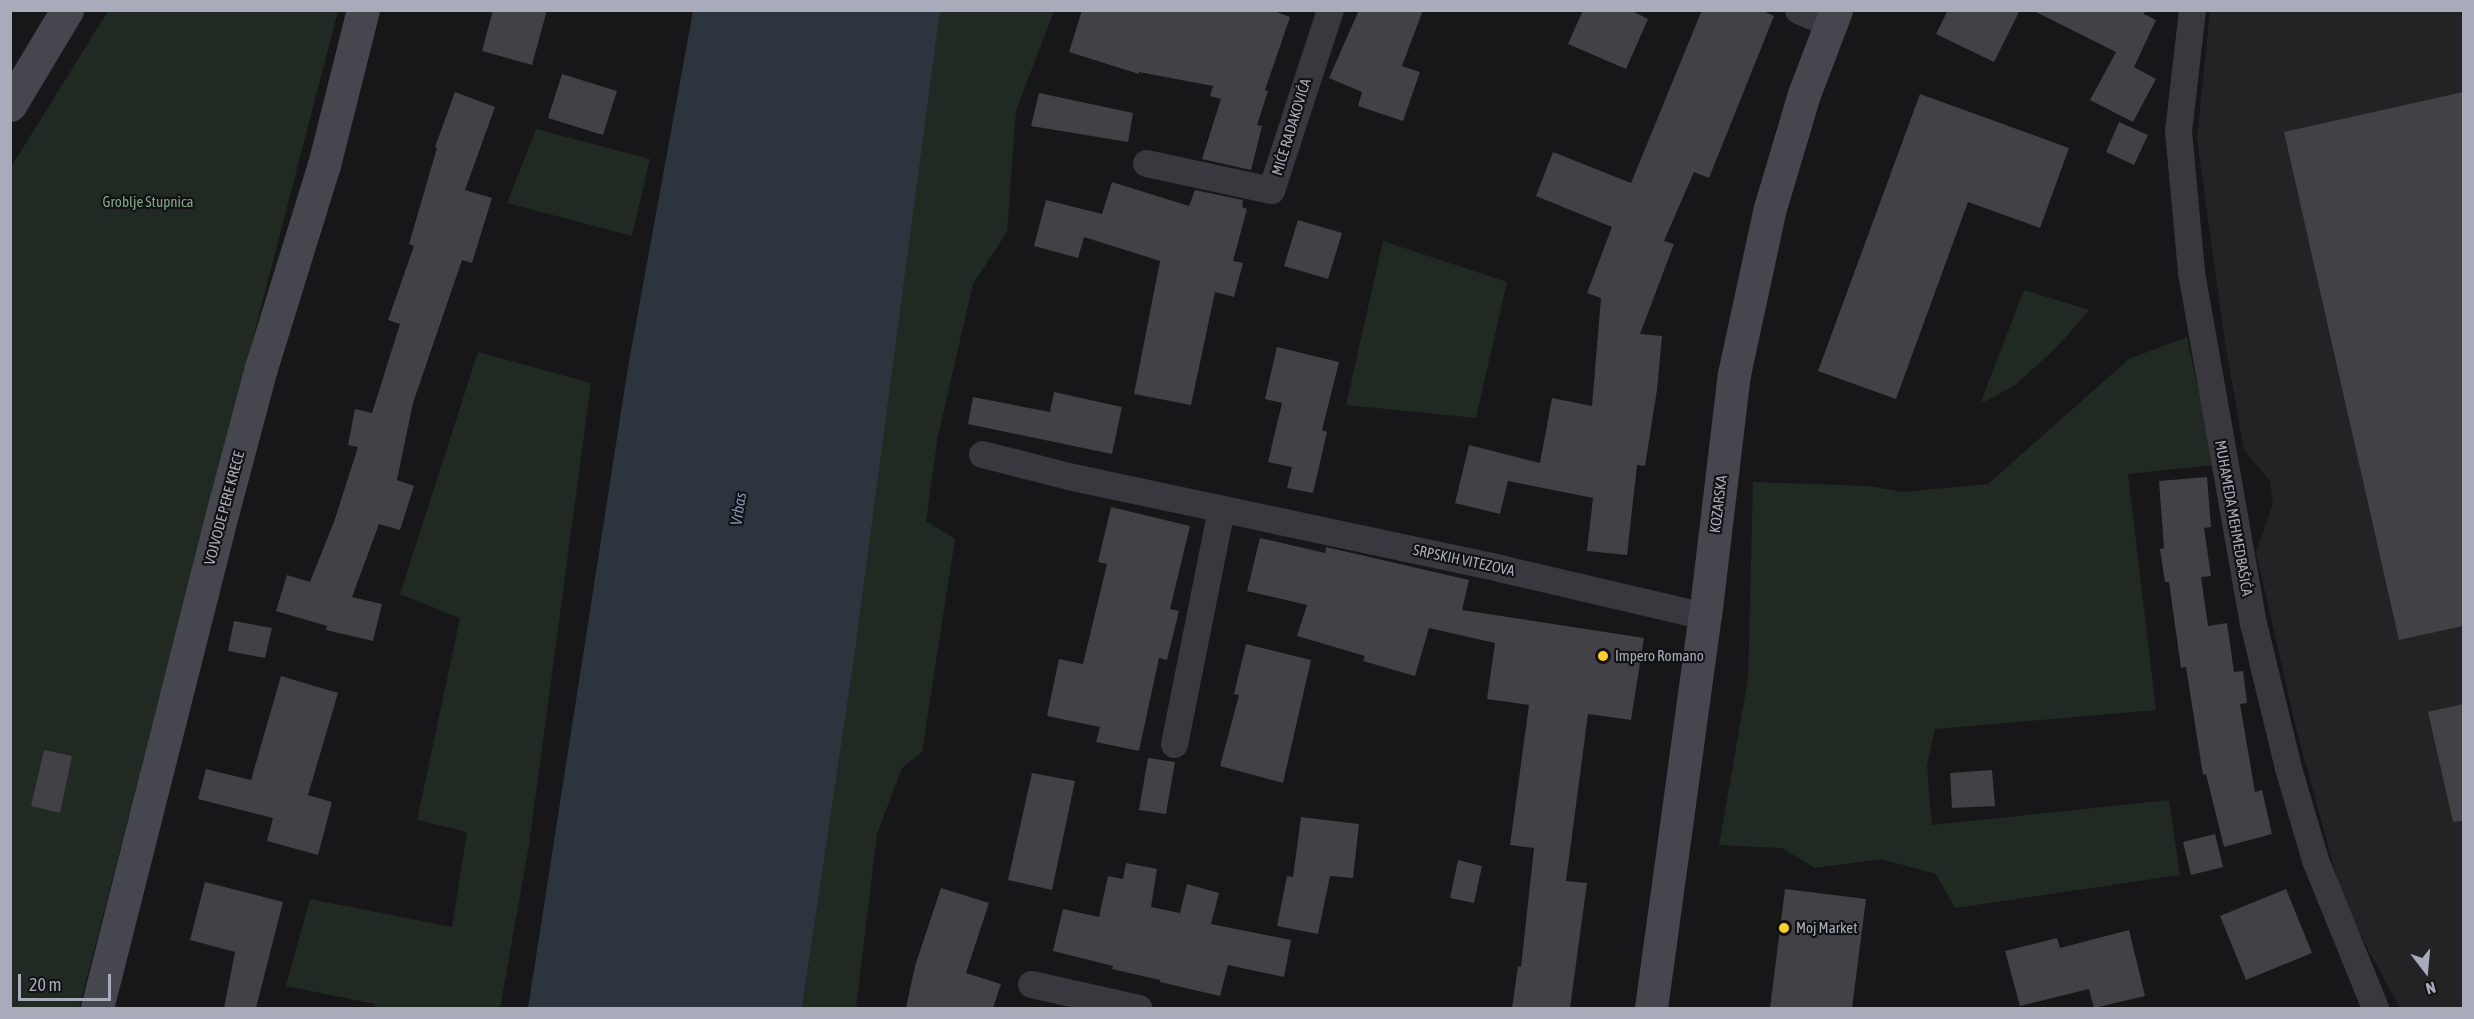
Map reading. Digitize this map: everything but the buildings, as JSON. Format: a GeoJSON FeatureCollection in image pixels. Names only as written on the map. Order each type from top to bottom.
{"type":"FeatureCollection","features":[{"type":"Feature","properties":{"kind":"street"},"geometry":{"type":"LineString","coordinates":[[10,105],[67,10]]}},
{"type":"Feature","properties":{"kind":"street","name":"VOJVODE PERE KRECE"},"geometry":{"type":"LineString","coordinates":[[97,1008],[261,368],[324,165],[363,10]]}},
{"type":"Feature","properties":{"kind":"street","name":"MIĆE RADAKOVIĆA"},"geometry":{"type":"LineString","coordinates":[[1146,163],[1271,190],[1330,10]]}},
{"type":"Feature","properties":{"kind":"street"},"geometry":{"type":"LineString","coordinates":[[1798,10],[1833,17]]}},
{"type":"Feature","properties":{"kind":"street","name":"MUHAMEDA MEHMEDBAŠIĆA"},"geometry":{"type":"LineString","coordinates":[[2192,10],[2178,131],[2191,272],[2253,623],[2282,745],[2315,860],[2375,1008]]}},
{"type":"Feature","properties":{"kind":"street","name":"KOZARSKA"},"geometry":{"type":"LineString","coordinates":[[1651,1008],[1705,616],[1725,437],[1744,326],[1770,208],[1804,94],[1833,17]]}},
{"type":"Feature","properties":{"kind":"street","name":"SRPSKIH VITEZOVA"},"geometry":{"type":"LineString","coordinates":[[982,454],[1068,476],[1499,568],[1705,616]]}},
{"type":"Feature","properties":{"kind":"street"},"geometry":{"type":"LineString","coordinates":[[1174,744],[1221,509]]}},
{"type":"Feature","properties":{"kind":"street"},"geometry":{"type":"LineString","coordinates":[[1031,984],[1138,1008]]}},
{"type":"Feature","properties":{"kind":"shaded area"},"geometry":{"type":"Polygon","coordinates":[[[2210,11],[2463,11],[2463,1008],[2400,1008],[2365,944],[2340,889],[2296,728],[2256,552],[2273,503],[2270,481],[2244,450],[2225,343],[2197,139],[2210,11]]]}},
{"type":"Feature","properties":{"kind":"green space"},"geometry":{"type":"Polygon","coordinates":[[[940,10],[1054,11],[1016,111],[1007,232],[973,284],[938,436],[926,521],[955,539],[922,752],[902,768],[877,834],[856,1008],[802,1008],[854,659],[940,10]]]}},
{"type":"Feature","properties":{"kind":"green space","name":"Groblje Stupnica"},"geometry":{"type":"Polygon","coordinates":[[[108,11],[338,11],[79,1008],[11,1008],[11,167],[108,11]]]}},
{"type":"Feature","properties":{"kind":"green space"},"geometry":{"type":"Polygon","coordinates":[[[536,129],[650,159],[632,236],[507,203],[536,129]]]}},
{"type":"Feature","properties":{"kind":"green space"},"geometry":{"type":"Polygon","coordinates":[[[1383,241],[1507,282],[1476,418],[1346,405],[1383,241]]]}},
{"type":"Feature","properties":{"kind":"green space"},"geometry":{"type":"Polygon","coordinates":[[[2024,290],[2089,310],[2056,348],[2014,386],[1980,404],[2024,290]]]}},
{"type":"Feature","properties":{"kind":"green space"},"geometry":{"type":"Polygon","coordinates":[[[2187,337],[2214,465],[2128,474],[2156,710],[1935,729],[1927,765],[1932,825],[2169,800],[2180,875],[1955,908],[1936,874],[1881,859],[1815,868],[1782,848],[1719,845],[1748,679],[1753,482],[1869,486],[1903,492],[1988,484],[2129,359],[2187,337]]]}},
{"type":"Feature","properties":{"kind":"green space"},"geometry":{"type":"Polygon","coordinates":[[[478,352],[591,383],[529,845],[500,1008],[375,1008],[375,1004],[286,986],[310,899],[452,927],[467,832],[417,820],[460,618],[400,594],[478,352]]]}},
{"type":"Feature","properties":{"kind":"water","name":"Vrbas"},"geometry":{"type":"Polygon","coordinates":[[[693,11],[940,11],[854,659],[802,1008],[528,1008],[628,367],[693,11]]]}},
{"type":"Feature","properties":{"kind":"place","name":"Impero Romano"},"geometry":{"type":"Point","coordinates":[1603,656]}},
{"type":"Feature","properties":{"kind":"place","name":"Moj Market"},"geometry":{"type":"Point","coordinates":[1784,928]}}]}
